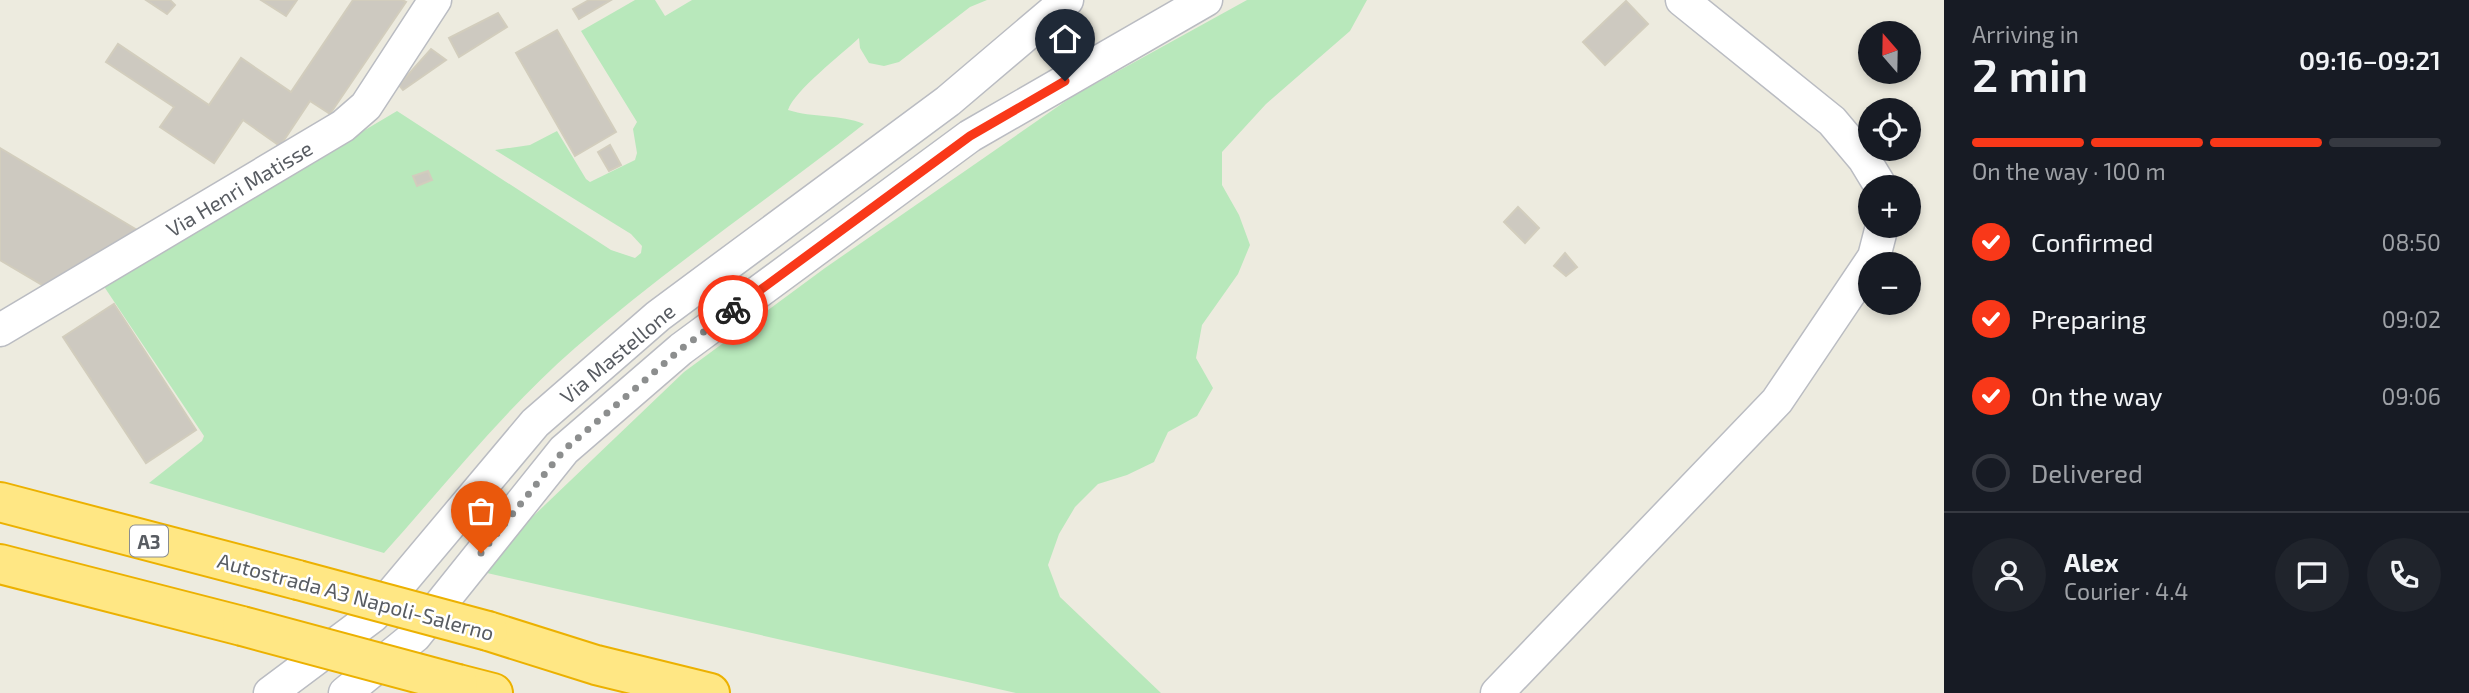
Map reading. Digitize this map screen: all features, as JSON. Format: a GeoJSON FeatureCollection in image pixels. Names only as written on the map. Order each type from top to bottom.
{"type":"FeatureCollection","features":[{"type":"Feature","properties":{"kind":"highway","name":"Autostrada A3 Napoli-Salerno"},"geometry":{"type":"LineString","coordinates":[[0,502],[488,631],[596,665],[710,693]]}},
{"type":"Feature","properties":{"kind":"highway"},"geometry":{"type":"LineString","coordinates":[[0,564],[477,690]]}},
{"type":"Feature","properties":{"kind":"street","name":"Via Henri Matisse"},"geometry":{"type":"LineString","coordinates":[[0,330],[343,126],[366,106],[435,0]]}},
{"type":"Feature","properties":{"kind":"street","name":"Via Mastellone"},"geometry":{"type":"LineString","coordinates":[[270,693],[373,616],[535,423],[658,316],[948,102],[1067,0]]}},
{"type":"Feature","properties":{"kind":"street","name":"Via Mastellone"},"geometry":{"type":"LineString","coordinates":[[345,693],[415,636],[564,450],[681,349],[970,136],[1206,0]]}},
{"type":"Feature","properties":{"kind":"street"},"geometry":{"type":"LineString","coordinates":[[1682,0],[1832,121],[1874,175]]}},
{"type":"Feature","properties":{"kind":"street"},"geometry":{"type":"LineString","coordinates":[[948,102],[946,114],[949,126],[957,133],[970,136]]}},
{"type":"Feature","properties":{"kind":"street"},"geometry":{"type":"LineString","coordinates":[[1497,693],[1777,401],[1874,257],[1879,238]]}},
{"type":"Feature","properties":{"kind":"green space"},"geometry":{"type":"Polygon","coordinates":[[[635,0],[655,0],[665,16],[692,0],[987,0],[970,7],[899,62],[884,66],[869,63],[860,48],[859,38],[819,73],[799,93],[788,110],[864,124],[610,318],[549,371],[500,421],[384,553],[149,483],[202,441],[204,436],[103,285],[397,111],[611,250],[635,258],[641,253],[642,246],[631,234],[495,150],[530,145],[557,131],[590,182],[635,160],[637,153],[633,129],[637,122],[581,31],[635,0]]]}},
{"type":"Feature","properties":{"kind":"green space"},"geometry":{"type":"Polygon","coordinates":[[[1247,0],[1367,0],[1350,31],[1266,104],[1222,152],[1222,185],[1239,215],[1250,245],[1238,274],[1202,325],[1196,358],[1213,388],[1197,416],[1168,432],[1154,462],[1127,475],[1098,484],[1075,507],[1059,534],[1048,565],[1060,597],[1161,693],[1016,693],[487,573],[525,524],[684,372],[825,268],[1073,96],[1247,0]]]}},
{"type":"Feature","properties":{"kind":"building"},"geometry":{"type":"Polygon","coordinates":[[[146,0],[170,0],[175,5],[167,14],[146,0]]]}},
{"type":"Feature","properties":{"kind":"building"},"geometry":{"type":"Polygon","coordinates":[[[261,0],[297,0],[286,16],[261,0]]]}},
{"type":"Feature","properties":{"kind":"building"},"geometry":{"type":"Polygon","coordinates":[[[353,0],[406,2],[330,114],[310,101],[280,146],[243,120],[214,163],[160,127],[174,107],[106,62],[118,44],[209,105],[241,58],[291,92],[353,0]]]}},
{"type":"Feature","properties":{"kind":"building"},"geometry":{"type":"Polygon","coordinates":[[[589,0],[611,0],[579,19],[573,9],[589,0]]]}},
{"type":"Feature","properties":{"kind":"building"},"geometry":{"type":"Polygon","coordinates":[[[1626,1],[1648,24],[1605,65],[1583,42],[1626,1]]]}},
{"type":"Feature","properties":{"kind":"building"},"geometry":{"type":"Polygon","coordinates":[[[498,13],[507,27],[459,57],[449,38],[498,13]]]}},
{"type":"Feature","properties":{"kind":"building"},"geometry":{"type":"Polygon","coordinates":[[[557,30],[616,132],[575,156],[516,53],[557,30]]]}},
{"type":"Feature","properties":{"kind":"building"},"geometry":{"type":"Polygon","coordinates":[[[431,49],[446,60],[403,90],[399,85],[431,49]]]}},
{"type":"Feature","properties":{"kind":"building"},"geometry":{"type":"Polygon","coordinates":[[[610,145],[621,165],[609,171],[598,152],[610,145]]]}},
{"type":"Feature","properties":{"kind":"building"},"geometry":{"type":"Polygon","coordinates":[[[0,148],[137,230],[44,286],[0,260],[0,148]]]}},
{"type":"Feature","properties":{"kind":"building"},"geometry":{"type":"Polygon","coordinates":[[[428,171],[432,180],[417,186],[413,176],[428,171]]]}},
{"type":"Feature","properties":{"kind":"building"},"geometry":{"type":"Polygon","coordinates":[[[1518,207],[1539,228],[1525,243],[1504,222],[1518,207]]]}},
{"type":"Feature","properties":{"kind":"building"},"geometry":{"type":"Polygon","coordinates":[[[1565,253],[1577,267],[1566,276],[1554,266],[1565,253]]]}},
{"type":"Feature","properties":{"kind":"building"},"geometry":{"type":"Polygon","coordinates":[[[114,304],[196,430],[146,463],[63,337],[114,304]]]}},
{"type":"Feature","properties":{"kind":"way so far"},"geometry":{"type":"LineString","coordinates":[[481,553],[564,450],[681,349],[733,310]]}},
{"type":"Feature","properties":{"kind":"route"},"geometry":{"type":"LineString","coordinates":[[733,310],[970,136],[1065,81]]}}]}
